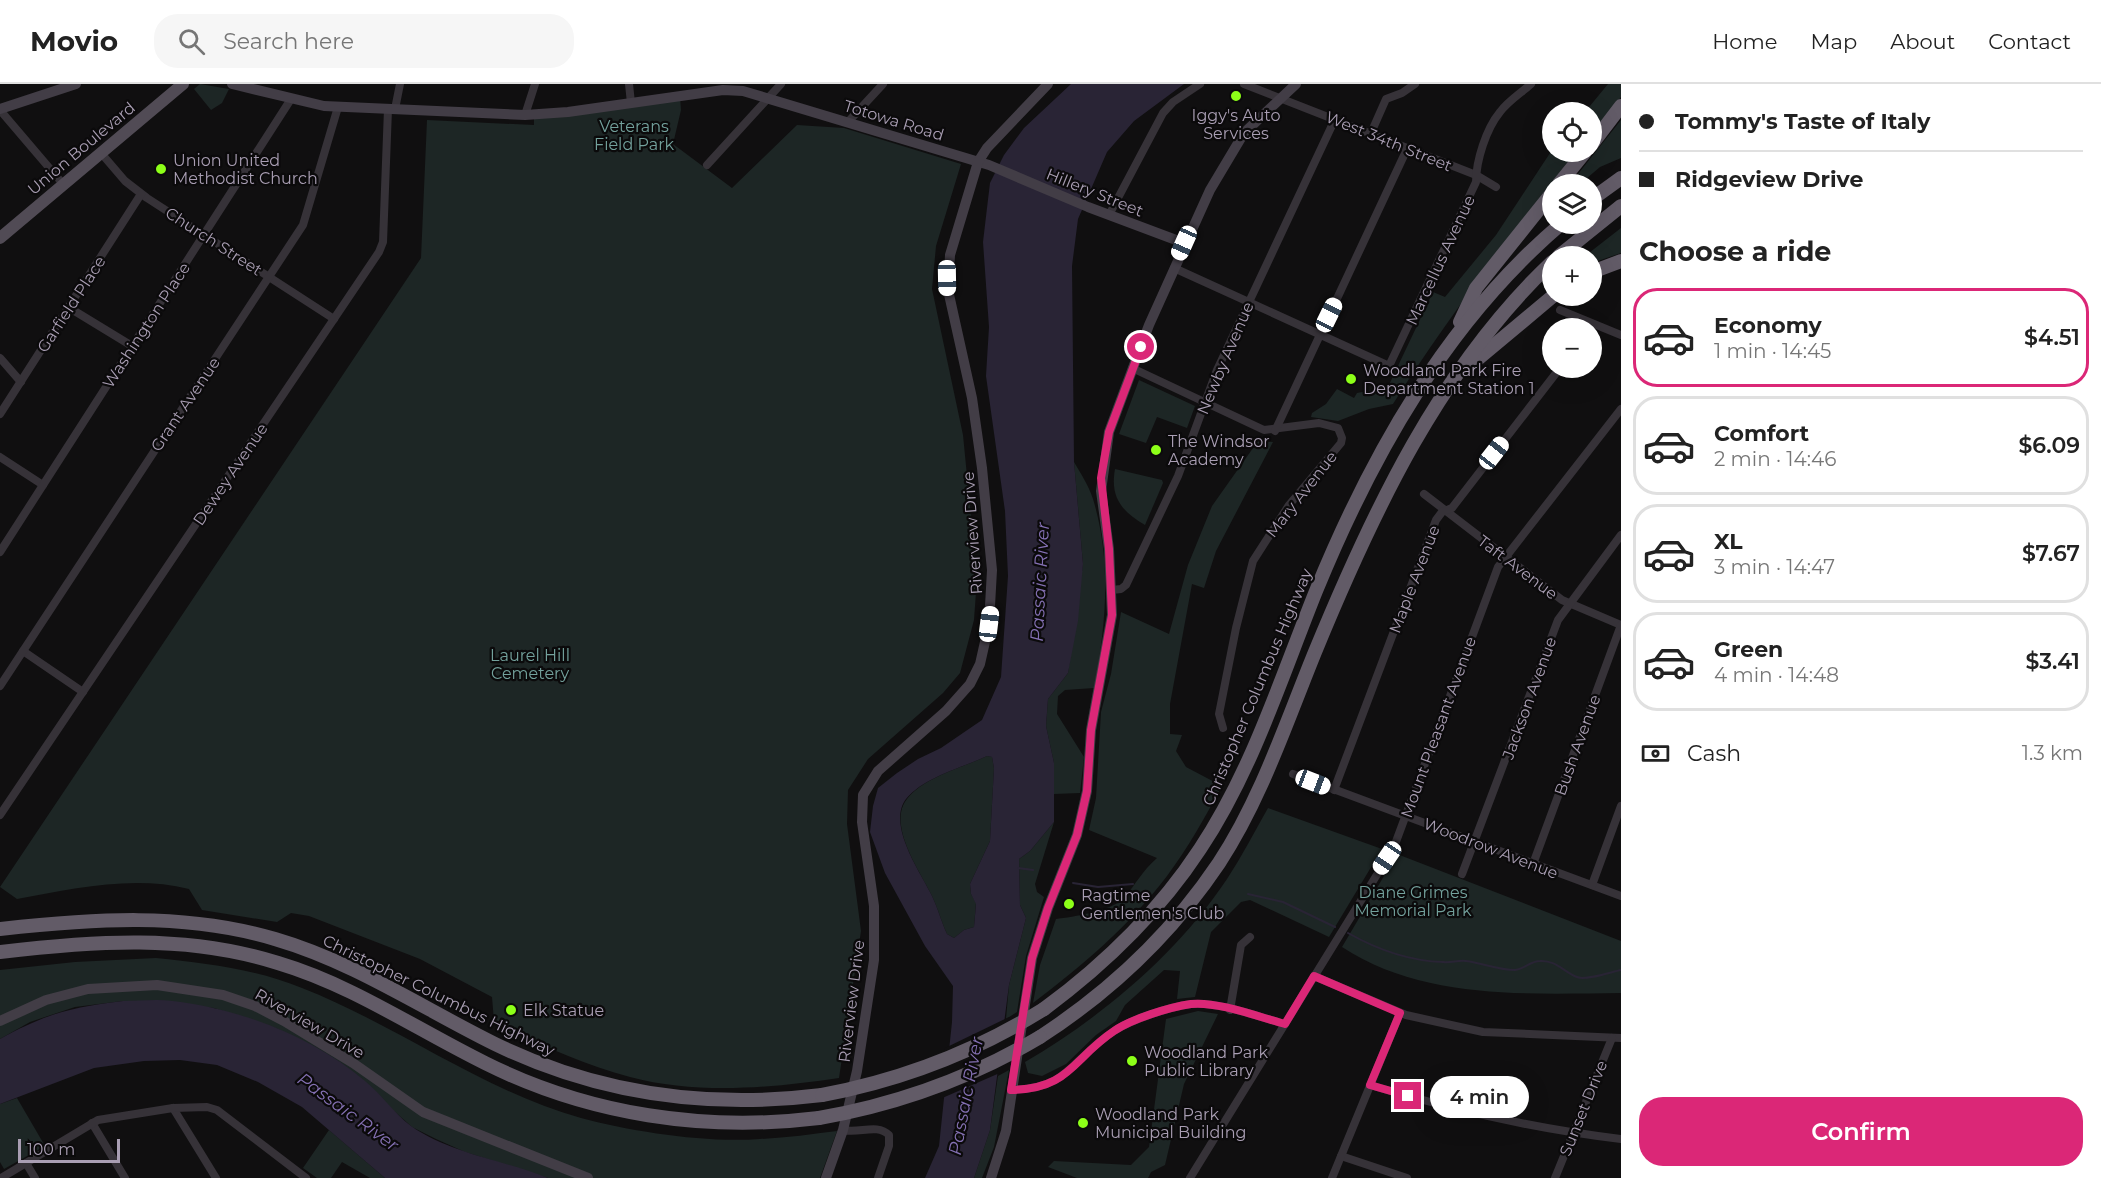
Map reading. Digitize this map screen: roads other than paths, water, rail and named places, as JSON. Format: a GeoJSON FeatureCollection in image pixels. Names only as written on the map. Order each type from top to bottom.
{"type":"FeatureCollection","features":[{"type":"Feature","properties":{"kind":"highway"},"geometry":{"type":"LineString","coordinates":[[1602,131],[1621,106]]}},
{"type":"Feature","properties":{"kind":"highway"},"geometry":{"type":"LineString","coordinates":[[1567,174],[1577,162]]}},
{"type":"Feature","properties":{"kind":"highway"},"geometry":{"type":"LineString","coordinates":[[1602,192],[1621,178]]}},
{"type":"Feature","properties":{"kind":"highway"},"geometry":{"type":"LineString","coordinates":[[1449,345],[1476,288],[1542,206]]}},
{"type":"Feature","properties":{"kind":"highway"},"geometry":{"type":"LineString","coordinates":[[1571,246],[1621,206]]}},
{"type":"Feature","properties":{"kind":"highway","name":"Christopher Columbus Highway"},"geometry":{"type":"LineString","coordinates":[[0,929],[124,919],[174,920],[224,927],[288,943],[343,964],[496,1044],[541,1064],[587,1080],[644,1093],[710,1101],[757,1101],[822,1095],[890,1080],[935,1065],[1002,1034],[1044,1009],[1093,971],[1128,939],[1174,886],[1208,837],[1245,764],[1359,496],[1405,413],[1449,345],[1502,280],[1550,234]]}},
{"type":"Feature","properties":{"kind":"highway"},"geometry":{"type":"LineString","coordinates":[[1602,268],[1621,261]]}},
{"type":"Feature","properties":{"kind":"highway"},"geometry":{"type":"LineString","coordinates":[[0,952],[134,941],[182,943],[230,950],[278,962],[323,979],[486,1064],[539,1087],[627,1112],[701,1122],[767,1122],[819,1118],[889,1103],[934,1089],[989,1066],[1040,1037],[1097,997],[1141,958],[1186,907],[1222,857],[1264,776],[1368,530],[1409,452],[1452,381],[1497,321],[1542,273]]}},
{"type":"Feature","properties":{"kind":"highway"},"geometry":{"type":"LineString","coordinates":[[1452,381],[1542,305]]}},
{"type":"Feature","properties":{"kind":"main road"},"geometry":{"type":"LineString","coordinates":[[0,109],[76,84]]}},
{"type":"Feature","properties":{"kind":"main road","name":"Union Boulevard"},"geometry":{"type":"LineString","coordinates":[[1,234],[183,84]]}},
{"type":"Feature","properties":{"kind":"main road","name":"Totowa Road"},"geometry":{"type":"LineString","coordinates":[[232,84],[291,99],[338,107],[525,115],[568,112],[723,87],[769,97],[992,166]]}},
{"type":"Feature","properties":{"kind":"main road"},"geometry":{"type":"LineString","coordinates":[[978,162],[987,148],[1048,84]]}},
{"type":"Feature","properties":{"kind":"main road"},"geometry":{"type":"LineString","coordinates":[[991,1178],[1005,1131],[1034,950],[1084,808],[1091,730],[1112,615],[1112,590],[1101,478],[1109,432],[1132,368],[1184,243],[1235,145],[1296,84]]}},
{"type":"Feature","properties":{"kind":"main road","name":"Riverview Drive"},"geometry":{"type":"LineString","coordinates":[[826,1178],[843,1130],[857,1071],[875,942],[872,891],[862,822],[863,795],[878,771],[946,711],[970,684],[980,664],[989,624],[992,570],[981,460],[972,398],[947,284],[950,255],[978,162]]}},
{"type":"Feature","properties":{"kind":"main road","name":"Hillery Street"},"geometry":{"type":"LineString","coordinates":[[992,166],[1088,207],[1184,243]]}},
{"type":"Feature","properties":{"kind":"main road","name":"Riverview Drive"},"geometry":{"type":"LineString","coordinates":[[0,1021],[46,1000],[88,989],[158,985],[223,995],[255,1006],[293,1027],[353,1063],[423,1112],[588,1178]]}},
{"type":"Feature","properties":{"kind":"street","name":"Dewey Avenue"},"geometry":{"type":"LineString","coordinates":[[0,815],[382,247],[392,109],[400,84]]}},
{"type":"Feature","properties":{"kind":"street"},"geometry":{"type":"LineString","coordinates":[[525,115],[535,84]]}},
{"type":"Feature","properties":{"kind":"street"},"geometry":{"type":"LineString","coordinates":[[628,84],[631,103]]}},
{"type":"Feature","properties":{"kind":"street"},"geometry":{"type":"LineString","coordinates":[[707,165],[781,84]]}},
{"type":"Feature","properties":{"kind":"street"},"geometry":{"type":"LineString","coordinates":[[848,122],[883,84]]}},
{"type":"Feature","properties":{"kind":"street"},"geometry":{"type":"LineString","coordinates":[[1109,215],[1163,113],[1173,102],[1200,84]]}},
{"type":"Feature","properties":{"kind":"street","name":"West 34th Street"},"geometry":{"type":"LineString","coordinates":[[1244,84],[1476,175],[1496,187]]}},
{"type":"Feature","properties":{"kind":"street"},"geometry":{"type":"LineString","coordinates":[[1371,134],[1386,99],[1402,93],[1415,84]]}},
{"type":"Feature","properties":{"kind":"street","name":"Marcellus Avenue"},"geometry":{"type":"LineString","coordinates":[[1319,336],[1386,367],[1390,365],[1467,203],[1498,114],[1531,84]]}},
{"type":"Feature","properties":{"kind":"street","name":"Washington Place"},"geometry":{"type":"LineString","coordinates":[[0,552],[291,99]]}},
{"type":"Feature","properties":{"kind":"street","name":"Grant Avenue"},"geometry":{"type":"LineString","coordinates":[[0,686],[307,219],[338,107]]}},
{"type":"Feature","properties":{"kind":"street"},"geometry":{"type":"LineString","coordinates":[[0,109],[63,184]]}},
{"type":"Feature","properties":{"kind":"street","name":"Newby Avenue"},"geometry":{"type":"LineString","coordinates":[[1112,590],[1122,589],[1126,585],[1178,476],[1217,370],[1335,119]]}},
{"type":"Feature","properties":{"kind":"street"},"geometry":{"type":"LineString","coordinates":[[1132,368],[1264,430],[1275,431],[1407,149]]}},
{"type":"Feature","properties":{"kind":"street","name":"Church Street"},"geometry":{"type":"LineString","coordinates":[[100,153],[125,181],[141,194],[334,319]]}},
{"type":"Feature","properties":{"kind":"street","name":"Garfield Place"},"geometry":{"type":"LineString","coordinates":[[0,414],[141,194]]}},
{"type":"Feature","properties":{"kind":"street"},"geometry":{"type":"LineString","coordinates":[[1174,268],[1319,336]]}},
{"type":"Feature","properties":{"kind":"street"},"geometry":{"type":"LineString","coordinates":[[68,307],[132,346]]}},
{"type":"Feature","properties":{"kind":"street"},"geometry":{"type":"LineString","coordinates":[[1560,310],[1576,318]]}},
{"type":"Feature","properties":{"kind":"street"},"geometry":{"type":"LineString","coordinates":[[1602,329],[1621,335]]}},
{"type":"Feature","properties":{"kind":"street"},"geometry":{"type":"LineString","coordinates":[[0,358],[21,382]]}},
{"type":"Feature","properties":{"kind":"street","name":"Maple Avenue"},"geometry":{"type":"LineString","coordinates":[[1334,790],[1432,529],[1440,514],[1452,508],[1552,378]]}},
{"type":"Feature","properties":{"kind":"street","name":"Mount Pleasant Avenue"},"geometry":{"type":"LineString","coordinates":[[1190,1178],[1387,858],[1405,816],[1493,576],[1505,557],[1621,409]]}},
{"type":"Feature","properties":{"kind":"street","name":"Mary Avenue"},"geometry":{"type":"LineString","coordinates":[[1223,728],[1220,714],[1236,628],[1253,561],[1289,505],[1341,443],[1342,438],[1338,428],[1326,423],[1275,431]]}},
{"type":"Feature","properties":{"kind":"street"},"geometry":{"type":"LineString","coordinates":[[0,457],[42,485]]}},
{"type":"Feature","properties":{"kind":"street","name":"Taft Avenue"},"geometry":{"type":"LineString","coordinates":[[1424,494],[1569,604],[1621,625]]}},
{"type":"Feature","properties":{"kind":"street","name":"Jackson Avenue"},"geometry":{"type":"LineString","coordinates":[[1462,874],[1558,620],[1621,536]]}},
{"type":"Feature","properties":{"kind":"street","name":"Bush Avenue"},"geometry":{"type":"LineString","coordinates":[[1533,864],[1621,625]]}},
{"type":"Feature","properties":{"kind":"street"},"geometry":{"type":"LineString","coordinates":[[23,651],[84,692]]}},
{"type":"Feature","properties":{"kind":"street","name":"Woodrow Avenue"},"geometry":{"type":"LineString","coordinates":[[1293,774],[1621,896]]}},
{"type":"Feature","properties":{"kind":"street"},"geometry":{"type":"LineString","coordinates":[[1592,885],[1621,806]]}},
{"type":"Feature","properties":{"kind":"street"},"geometry":{"type":"LineString","coordinates":[[1230,1010],[1241,945],[1250,937]]}},
{"type":"Feature","properties":{"kind":"street"},"geometry":{"type":"LineString","coordinates":[[1314,976],[1400,1013],[1483,1032],[1621,1038]]}},
{"type":"Feature","properties":{"kind":"street"},"geometry":{"type":"LineString","coordinates":[[1011,1090],[1036,1089],[1052,1084],[1106,1036],[1135,1021],[1190,1004],[1206,1004],[1285,1024]]}},
{"type":"Feature","properties":{"kind":"street"},"geometry":{"type":"LineString","coordinates":[[1332,1178],[1400,1013]]}},
{"type":"Feature","properties":{"kind":"street","name":"Sunset Drive"},"geometry":{"type":"LineString","coordinates":[[1555,1178],[1612,1038]]}},
{"type":"Feature","properties":{"kind":"street"},"geometry":{"type":"LineString","coordinates":[[1370,1085],[1464,1112],[1621,1140]]}},
{"type":"Feature","properties":{"kind":"street"},"geometry":{"type":"LineString","coordinates":[[1,1178],[92,1123],[173,1108],[207,1107],[217,1110],[306,1178]]}},
{"type":"Feature","properties":{"kind":"street"},"geometry":{"type":"LineString","coordinates":[[173,1108],[216,1178]]}},
{"type":"Feature","properties":{"kind":"street"},"geometry":{"type":"LineString","coordinates":[[92,1123],[125,1178]]}},
{"type":"Feature","properties":{"kind":"street"},"geometry":{"type":"LineString","coordinates":[[843,1130],[854,1133],[876,1128],[889,1135],[889,1146],[878,1178]]}},
{"type":"Feature","properties":{"kind":"street"},"geometry":{"type":"LineString","coordinates":[[1341,1156],[1407,1178]]}},
{"type":"Feature","properties":{"kind":"street"},"geometry":{"type":"LineString","coordinates":[[26,1163],[35,1178]]}},
{"type":"Feature","properties":{"kind":"water","name":"Passaic River"},"geometry":{"type":"Polygon","coordinates":[[[1071,84],[1184,84],[1134,121],[1107,152],[1078,219],[1072,266],[1074,462],[1083,564],[1078,621],[1068,673],[1048,699],[1046,726],[1054,763],[1054,822],[1030,851],[1019,859],[1020,905],[1026,918],[1009,985],[990,1130],[974,1178],[925,1178],[939,1146],[952,1022],[953,986],[925,946],[885,873],[870,832],[878,788],[918,759],[941,748],[982,720],[1001,677],[1008,576],[1005,511],[986,376],[989,327],[983,242],[990,183],[1004,155],[1024,128],[1071,84]],[[987,756],[933,779],[914,791],[906,799],[901,809],[902,834],[907,847],[932,897],[947,934],[954,938],[964,930],[974,927],[976,904],[971,894],[970,884],[990,841],[994,768],[992,757],[987,756]]]}},
{"type":"Feature","properties":{"kind":"water","name":"Passaic River"},"geometry":{"type":"Polygon","coordinates":[[[167,1000],[199,1005],[250,1018],[275,1028],[299,1038],[345,1065],[371,1086],[405,1121],[427,1136],[460,1150],[548,1178],[385,1178],[302,1107],[258,1082],[217,1065],[180,1060],[144,1061],[94,1068],[0,1104],[0,1039],[31,1023],[59,1013],[123,1001],[167,1000]]]}},
{"type":"Feature","properties":{"kind":"waterway"},"geometry":{"type":"LineString","coordinates":[[1018,868],[1033,870]]}},
{"type":"Feature","properties":{"kind":"waterway"},"geometry":{"type":"LineString","coordinates":[[1073,883],[1098,887],[1133,884]]}},
{"type":"Feature","properties":{"kind":"waterway"},"geometry":{"type":"LineString","coordinates":[[1248,894],[1283,902],[1335,927]]}},
{"type":"Feature","properties":{"kind":"waterway"},"geometry":{"type":"LineString","coordinates":[[1348,933],[1394,954],[1430,961],[1466,961],[1515,970],[1536,961],[1546,961],[1581,978],[1621,970]]}},
{"type":"Feature","properties":{"kind":"place","name":"Iggy's Auto Services"},"geometry":{"type":"Point","coordinates":[1236,96]}},
{"type":"Feature","properties":{"kind":"place","name":"Union United Methodist Church"},"geometry":{"type":"Point","coordinates":[161,169]}},
{"type":"Feature","properties":{"kind":"place","name":"Woodland Park Fire Department Station 1"},"geometry":{"type":"Point","coordinates":[1351,379]}},
{"type":"Feature","properties":{"kind":"place","name":"The Windsor Academy"},"geometry":{"type":"Point","coordinates":[1156,450]}},
{"type":"Feature","properties":{"kind":"place","name":"Ragtime Gentlemen's Club"},"geometry":{"type":"Point","coordinates":[1069,904]}},
{"type":"Feature","properties":{"kind":"place","name":"Elk Statue"},"geometry":{"type":"Point","coordinates":[511,1010]}},
{"type":"Feature","properties":{"kind":"place","name":"Woodland Park Public Library"},"geometry":{"type":"Point","coordinates":[1132,1061]}},
{"type":"Feature","properties":{"kind":"place","name":"Woodland Park Municipal Building"},"geometry":{"type":"Point","coordinates":[1083,1123]}},
{"type":"Feature","properties":{"kind":"park label","name":"Veterans Field Park"},"geometry":{"type":"Point","coordinates":[634,135]}},
{"type":"Feature","properties":{"kind":"park label","name":"Laurel Hill Cemetery"},"geometry":{"type":"Point","coordinates":[530,664]}},
{"type":"Feature","properties":{"kind":"park label","name":"Diane Grimes Memorial Park"},"geometry":{"type":"Point","coordinates":[1413,901]}}]}
